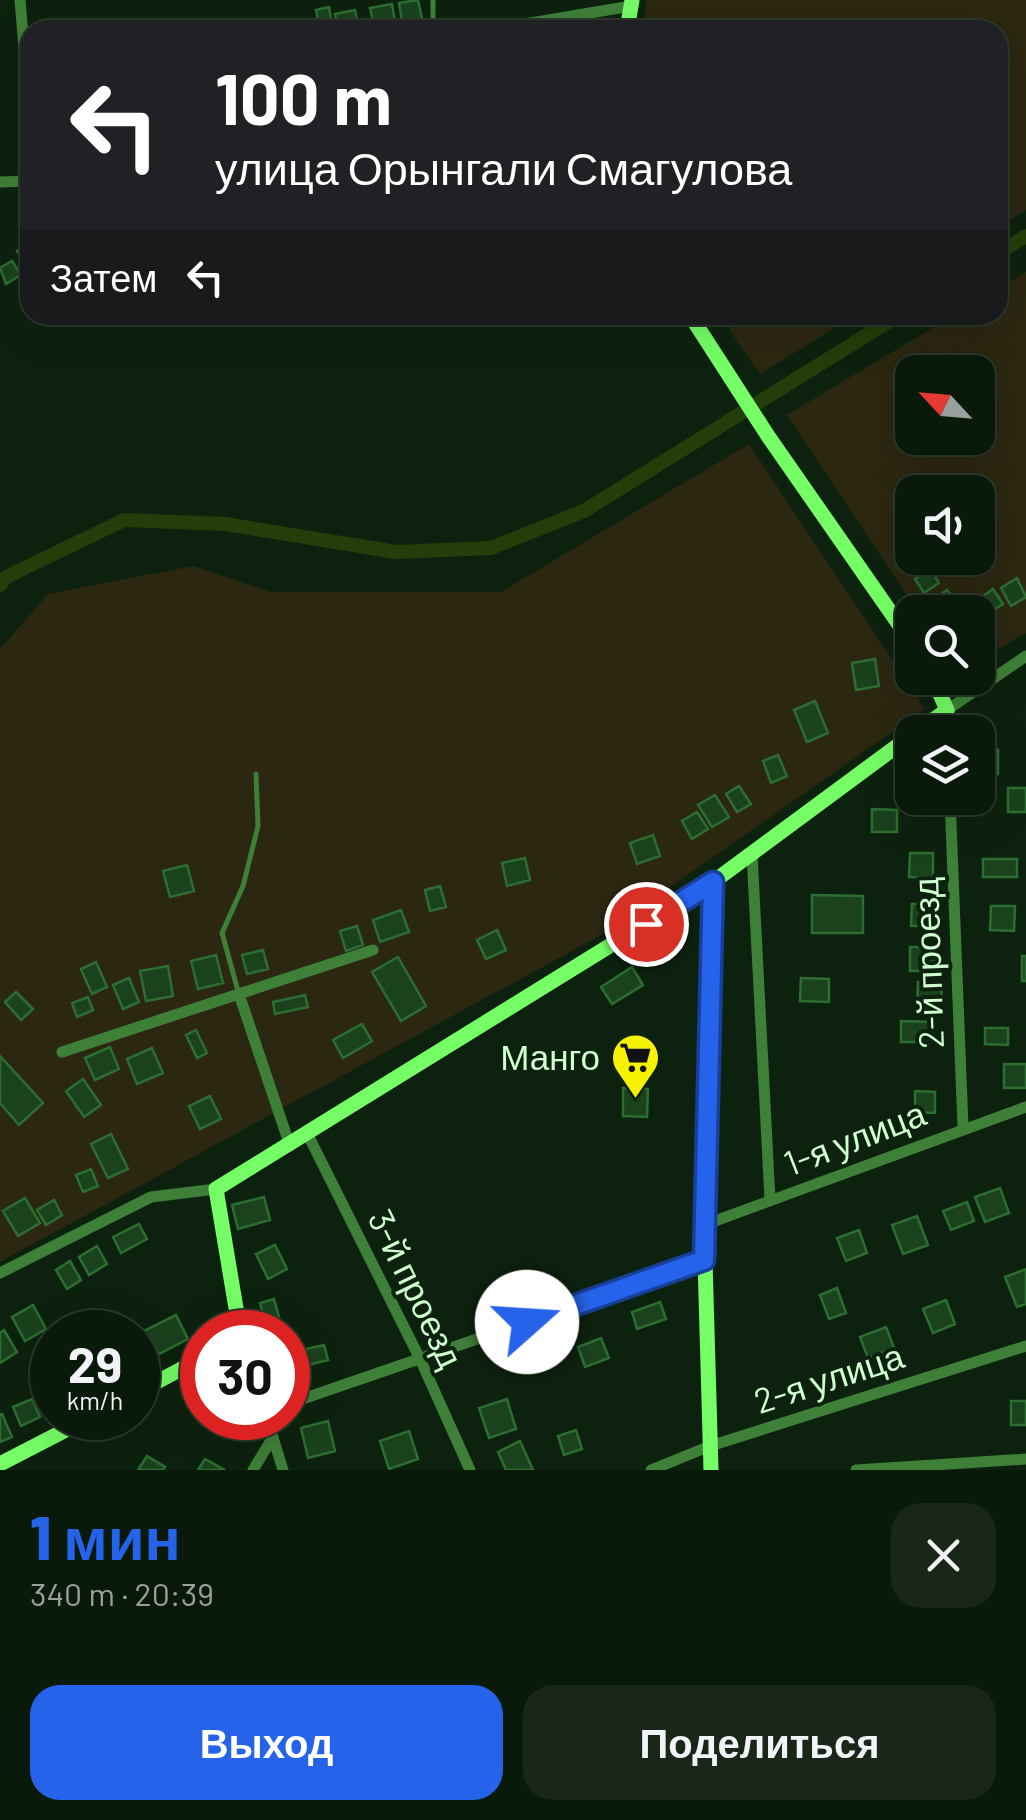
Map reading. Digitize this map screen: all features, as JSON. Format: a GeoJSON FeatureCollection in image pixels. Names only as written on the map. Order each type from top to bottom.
{"type":"FeatureCollection","features":[{"type":"Feature","properties":{"kind":"main road"},"geometry":{"type":"LineString","coordinates":[[696,325],[895,619]]}},
{"type":"Feature","properties":{"kind":"main road"},"geometry":{"type":"LineString","coordinates":[[939,715],[946,710],[940,695]]}},
{"type":"Feature","properties":{"kind":"main road"},"geometry":{"type":"LineString","coordinates":[[236,1310],[216,1189],[713,882],[895,748]]}},
{"type":"Feature","properties":{"kind":"main road"},"geometry":{"type":"LineString","coordinates":[[710,1470],[704,1225],[713,882]]}},
{"type":"Feature","properties":{"kind":"main road"},"geometry":{"type":"LineString","coordinates":[[0,1464],[46,1440]]}},
{"type":"Feature","properties":{"kind":"street"},"geometry":{"type":"LineString","coordinates":[[543,20],[632,3]]}},
{"type":"Feature","properties":{"kind":"street"},"geometry":{"type":"LineString","coordinates":[[946,715],[946,710],[1026,656]]}},
{"type":"Feature","properties":{"kind":"street","name":"2-й проезд"},"geometry":{"type":"LineString","coordinates":[[951,815],[963,1127]]}},
{"type":"Feature","properties":{"kind":"street"},"geometry":{"type":"LineString","coordinates":[[752,854],[770,1200]]}},
{"type":"Feature","properties":{"kind":"street"},"geometry":{"type":"LineString","coordinates":[[62,1052],[373,950]]}},
{"type":"Feature","properties":{"kind":"street"},"geometry":{"type":"LineString","coordinates":[[239,994],[290,1146]]}},
{"type":"Feature","properties":{"kind":"street","name":"1-я улица"},"geometry":{"type":"LineString","coordinates":[[704,1225],[1026,1107]]}},
{"type":"Feature","properties":{"kind":"street","name":"3-й проезд"},"geometry":{"type":"LineString","coordinates":[[308,1135],[420,1359],[470,1470]]}},
{"type":"Feature","properties":{"kind":"street"},"geometry":{"type":"LineString","coordinates":[[0,1273],[151,1197],[216,1189]]}},
{"type":"Feature","properties":{"kind":"street"},"geometry":{"type":"LineString","coordinates":[[310,1396],[704,1260]]}},
{"type":"Feature","properties":{"kind":"street","name":"2-я улица"},"geometry":{"type":"LineString","coordinates":[[651,1470],[710,1446],[1026,1346]]}},
{"type":"Feature","properties":{"kind":"street"},"geometry":{"type":"LineString","coordinates":[[253,1470],[271,1440]]}},
{"type":"Feature","properties":{"kind":"street"},"geometry":{"type":"LineString","coordinates":[[274,1440],[283,1470]]}},
{"type":"Feature","properties":{"kind":"street"},"geometry":{"type":"LineString","coordinates":[[856,1470],[1026,1458]]}},
{"type":"Feature","properties":{"kind":"lane"},"geometry":{"type":"LineString","coordinates":[[239,994],[222,932],[243,886],[258,826],[256,774]]}},
{"type":"Feature","properties":{"kind":"shaded area"},"geometry":{"type":"Polygon","coordinates":[[[646,0],[1026,0],[1026,210],[1008,222],[1008,20],[644,20],[646,0]]]}},
{"type":"Feature","properties":{"kind":"shaded area"},"geometry":{"type":"Polygon","coordinates":[[[1026,272],[1026,633],[995,651],[995,595],[907,595],[787,415],[937,325],[1008,325],[1008,283],[1026,272]]]}},
{"type":"Feature","properties":{"kind":"shaded area"},"geometry":{"type":"Polygon","coordinates":[[[729,325],[840,325],[760,374],[729,325]]]}},
{"type":"Feature","properties":{"kind":"shaded area"},"geometry":{"type":"Polygon","coordinates":[[[749,444],[895,664],[895,695],[916,695],[925,709],[916,715],[895,715],[895,730],[603,934],[0,1262],[0,649],[48,594],[193,566],[271,592],[501,592],[749,444]]]}},
{"type":"Feature","properties":{"kind":"building"},"geometry":{"type":"Polygon","coordinates":[[[418,0],[422,18],[402,20],[399,3],[418,0]]]}},
{"type":"Feature","properties":{"kind":"building"},"geometry":{"type":"Polygon","coordinates":[[[392,4],[395,20],[373,20],[370,8],[392,4]]]}},
{"type":"Feature","properties":{"kind":"building"},"geometry":{"type":"Polygon","coordinates":[[[329,7],[331,20],[318,20],[316,10],[329,7]]]}},
{"type":"Feature","properties":{"kind":"building"},"geometry":{"type":"Polygon","coordinates":[[[355,10],[357,20],[336,20],[335,14],[355,10]]]}},
{"type":"Feature","properties":{"kind":"building"},"geometry":{"type":"Polygon","coordinates":[[[12,261],[20,276],[6,284],[0,268],[12,261]]]}},
{"type":"Feature","properties":{"kind":"building"},"geometry":{"type":"Polygon","coordinates":[[[934,575],[939,583],[924,593],[915,579],[934,575]]]}},
{"type":"Feature","properties":{"kind":"building"},"geometry":{"type":"Polygon","coordinates":[[[1017,578],[1026,597],[1011,606],[1001,588],[1017,578]]]}},
{"type":"Feature","properties":{"kind":"building"},"geometry":{"type":"Polygon","coordinates":[[[993,589],[1003,604],[995,609],[995,595],[985,595],[993,589]]]}},
{"type":"Feature","properties":{"kind":"building"},"geometry":{"type":"Polygon","coordinates":[[[875,659],[879,686],[856,690],[852,663],[875,659]]]}},
{"type":"Feature","properties":{"kind":"building"},"geometry":{"type":"Polygon","coordinates":[[[815,701],[828,733],[807,742],[794,710],[815,701]]]}},
{"type":"Feature","properties":{"kind":"building"},"geometry":{"type":"Polygon","coordinates":[[[995,750],[998,750],[995,774],[995,750]]]}},
{"type":"Feature","properties":{"kind":"building"},"geometry":{"type":"Polygon","coordinates":[[[778,755],[787,776],[771,783],[763,761],[778,755]]]}},
{"type":"Feature","properties":{"kind":"building"},"geometry":{"type":"Polygon","coordinates":[[[739,786],[751,804],[737,812],[726,794],[739,786]]]}},
{"type":"Feature","properties":{"kind":"building"},"geometry":{"type":"Polygon","coordinates":[[[1008,788],[1026,788],[1026,812],[1008,812],[1008,788]]]}},
{"type":"Feature","properties":{"kind":"building"},"geometry":{"type":"Polygon","coordinates":[[[715,795],[729,817],[712,827],[698,805],[715,795]]]}},
{"type":"Feature","properties":{"kind":"building"},"geometry":{"type":"Polygon","coordinates":[[[872,809],[895,810],[897,832],[872,832],[872,809]]]}},
{"type":"Feature","properties":{"kind":"building"},"geometry":{"type":"Polygon","coordinates":[[[697,812],[708,829],[692,839],[682,821],[697,812]]]}},
{"type":"Feature","properties":{"kind":"building"},"geometry":{"type":"Polygon","coordinates":[[[653,835],[660,856],[637,864],[630,843],[653,835]]]}},
{"type":"Feature","properties":{"kind":"building"},"geometry":{"type":"Polygon","coordinates":[[[910,853],[933,853],[933,878],[909,877],[910,853]]]}},
{"type":"Feature","properties":{"kind":"building"},"geometry":{"type":"Polygon","coordinates":[[[525,858],[530,880],[507,886],[502,863],[525,858]]]}},
{"type":"Feature","properties":{"kind":"building"},"geometry":{"type":"Polygon","coordinates":[[[983,859],[1017,859],[1017,877],[983,877],[983,859]]]}},
{"type":"Feature","properties":{"kind":"building"},"geometry":{"type":"Polygon","coordinates":[[[187,865],[194,891],[170,897],[163,871],[187,865]]]}},
{"type":"Feature","properties":{"kind":"building"},"geometry":{"type":"Polygon","coordinates":[[[440,886],[446,907],[430,911],[425,890],[440,886]]]}},
{"type":"Feature","properties":{"kind":"building"},"geometry":{"type":"Polygon","coordinates":[[[812,895],[863,896],[863,933],[812,933],[812,895]]]}},
{"type":"Feature","properties":{"kind":"building"},"geometry":{"type":"Polygon","coordinates":[[[912,904],[937,904],[937,926],[911,926],[912,904]]]}},
{"type":"Feature","properties":{"kind":"building"},"geometry":{"type":"Polygon","coordinates":[[[991,906],[1015,906],[1014,931],[990,930],[991,906]]]}},
{"type":"Feature","properties":{"kind":"building"},"geometry":{"type":"Polygon","coordinates":[[[401,910],[409,932],[380,942],[373,920],[401,910]]]}},
{"type":"Feature","properties":{"kind":"building"},"geometry":{"type":"Polygon","coordinates":[[[357,926],[363,945],[346,951],[340,931],[357,926]]]}},
{"type":"Feature","properties":{"kind":"building"},"geometry":{"type":"Polygon","coordinates":[[[497,930],[506,950],[486,959],[477,940],[497,930]]]}},
{"type":"Feature","properties":{"kind":"building"},"geometry":{"type":"Polygon","coordinates":[[[910,947],[934,947],[934,971],[910,971],[910,947]]]}},
{"type":"Feature","properties":{"kind":"building"},"geometry":{"type":"Polygon","coordinates":[[[263,950],[268,969],[247,974],[242,955],[263,950]]]}},
{"type":"Feature","properties":{"kind":"building"},"geometry":{"type":"Polygon","coordinates":[[[216,955],[223,983],[198,989],[191,961],[216,955]]]}},
{"type":"Feature","properties":{"kind":"building"},"geometry":{"type":"Polygon","coordinates":[[[1022,956],[1026,956],[1026,981],[1022,981],[1022,956]]]}},
{"type":"Feature","properties":{"kind":"building"},"geometry":{"type":"Polygon","coordinates":[[[398,957],[426,1006],[401,1021],[372,972],[398,957]]]}},
{"type":"Feature","properties":{"kind":"building"},"geometry":{"type":"Polygon","coordinates":[[[96,962],[107,987],[92,994],[81,969],[96,962]]]}},
{"type":"Feature","properties":{"kind":"building"},"geometry":{"type":"Polygon","coordinates":[[[168,966],[173,996],[146,1001],[140,971],[168,966]]]}},
{"type":"Feature","properties":{"kind":"building"},"geometry":{"type":"Polygon","coordinates":[[[632,967],[643,985],[612,1004],[601,987],[632,967]]]}},
{"type":"Feature","properties":{"kind":"building"},"geometry":{"type":"Polygon","coordinates":[[[129,978],[139,1002],[123,1009],[113,985],[129,978]]]}},
{"type":"Feature","properties":{"kind":"building"},"geometry":{"type":"Polygon","coordinates":[[[801,978],[829,979],[829,1002],[800,1001],[801,978]]]}},
{"type":"Feature","properties":{"kind":"building"},"geometry":{"type":"Polygon","coordinates":[[[918,982],[942,983],[941,1007],[917,1007],[918,982]]]}},
{"type":"Feature","properties":{"kind":"building"},"geometry":{"type":"Polygon","coordinates":[[[16,992],[33,1009],[21,1020],[5,1002],[16,992]]]}},
{"type":"Feature","properties":{"kind":"building"},"geometry":{"type":"Polygon","coordinates":[[[305,995],[308,1007],[275,1014],[273,1002],[305,995]]]}},
{"type":"Feature","properties":{"kind":"building"},"geometry":{"type":"Polygon","coordinates":[[[88,997],[93,1010],[77,1017],[72,1003],[88,997]]]}},
{"type":"Feature","properties":{"kind":"building"},"geometry":{"type":"Polygon","coordinates":[[[901,1021],[933,1022],[933,1042],[901,1042],[901,1021]]]}},
{"type":"Feature","properties":{"kind":"building"},"geometry":{"type":"Polygon","coordinates":[[[362,1024],[372,1041],[343,1058],[333,1040],[362,1024]]]}},
{"type":"Feature","properties":{"kind":"building"},"geometry":{"type":"Polygon","coordinates":[[[985,1028],[1008,1028],[1008,1045],[985,1044],[985,1028]]]}},
{"type":"Feature","properties":{"kind":"building"},"geometry":{"type":"Polygon","coordinates":[[[196,1030],[207,1053],[197,1058],[186,1035],[196,1030]]]}},
{"type":"Feature","properties":{"kind":"building"},"geometry":{"type":"Polygon","coordinates":[[[110,1047],[119,1069],[95,1080],[85,1058],[110,1047]]]}},
{"type":"Feature","properties":{"kind":"building"},"geometry":{"type":"Polygon","coordinates":[[[152,1048],[163,1073],[137,1084],[127,1059],[152,1048]]]}},
{"type":"Feature","properties":{"kind":"building"},"geometry":{"type":"Polygon","coordinates":[[[0,1056],[43,1103],[19,1125],[0,1103],[0,1056]]]}},
{"type":"Feature","properties":{"kind":"building"},"geometry":{"type":"Polygon","coordinates":[[[1004,1064],[1026,1064],[1026,1088],[1004,1088],[1004,1064]]]}},
{"type":"Feature","properties":{"kind":"building"},"geometry":{"type":"Polygon","coordinates":[[[83,1079],[101,1105],[84,1117],[66,1091],[83,1079]]]}},
{"type":"Feature","properties":{"kind":"building"},"geometry":{"type":"Polygon","coordinates":[[[623,1088],[648,1089],[647,1117],[623,1116],[623,1088]]]}},
{"type":"Feature","properties":{"kind":"building"},"geometry":{"type":"Polygon","coordinates":[[[915,1091],[935,1092],[935,1113],[915,1112],[915,1091]]]}},
{"type":"Feature","properties":{"kind":"building"},"geometry":{"type":"Polygon","coordinates":[[[210,1096],[221,1119],[200,1129],[189,1106],[210,1096]]]}},
{"type":"Feature","properties":{"kind":"building"},"geometry":{"type":"Polygon","coordinates":[[[111,1134],[128,1169],[108,1178],[91,1144],[111,1134]]]}},
{"type":"Feature","properties":{"kind":"building"},"geometry":{"type":"Polygon","coordinates":[[[91,1169],[98,1186],[83,1192],[76,1175],[91,1169]]]}},
{"type":"Feature","properties":{"kind":"building"},"geometry":{"type":"Polygon","coordinates":[[[1000,1188],[1009,1213],[985,1222],[975,1197],[1000,1188]]]}},
{"type":"Feature","properties":{"kind":"building"},"geometry":{"type":"Polygon","coordinates":[[[264,1197],[270,1220],[238,1229],[232,1205],[264,1197]]]}},
{"type":"Feature","properties":{"kind":"building"},"geometry":{"type":"Polygon","coordinates":[[[25,1198],[40,1223],[18,1236],[3,1211],[25,1198]]]}},
{"type":"Feature","properties":{"kind":"building"},"geometry":{"type":"Polygon","coordinates":[[[54,1200],[62,1215],[46,1225],[37,1210],[54,1200]]]}},
{"type":"Feature","properties":{"kind":"building"},"geometry":{"type":"Polygon","coordinates":[[[967,1202],[974,1221],[951,1230],[943,1211],[967,1202]]]}},
{"type":"Feature","properties":{"kind":"building"},"geometry":{"type":"Polygon","coordinates":[[[917,1216],[928,1245],[903,1254],[892,1225],[917,1216]]]}},
{"type":"Feature","properties":{"kind":"building"},"geometry":{"type":"Polygon","coordinates":[[[139,1224],[147,1239],[121,1253],[113,1237],[139,1224]]]}},
{"type":"Feature","properties":{"kind":"building"},"geometry":{"type":"Polygon","coordinates":[[[859,1230],[867,1253],[846,1261],[837,1238],[859,1230]]]}},
{"type":"Feature","properties":{"kind":"building"},"geometry":{"type":"Polygon","coordinates":[[[275,1245],[287,1269],[268,1279],[256,1254],[275,1245]]]}},
{"type":"Feature","properties":{"kind":"building"},"geometry":{"type":"Polygon","coordinates":[[[97,1246],[107,1264],[89,1275],[79,1257],[97,1246]]]}},
{"type":"Feature","properties":{"kind":"building"},"geometry":{"type":"Polygon","coordinates":[[[70,1261],[81,1280],[67,1289],[56,1270],[70,1261]]]}},
{"type":"Feature","properties":{"kind":"building"},"geometry":{"type":"Polygon","coordinates":[[[1026,1269],[1026,1304],[1017,1307],[1005,1277],[1026,1269]]]}},
{"type":"Feature","properties":{"kind":"building"},"geometry":{"type":"Polygon","coordinates":[[[837,1288],[846,1313],[829,1319],[820,1295],[837,1288]]]}},
{"type":"Feature","properties":{"kind":"building"},"geometry":{"type":"Polygon","coordinates":[[[274,1299],[277,1310],[262,1310],[260,1303],[274,1299]]]}},
{"type":"Feature","properties":{"kind":"building"},"geometry":{"type":"Polygon","coordinates":[[[946,1300],[955,1324],[933,1333],[923,1309],[946,1300]]]}},
{"type":"Feature","properties":{"kind":"building"},"geometry":{"type":"Polygon","coordinates":[[[660,1302],[666,1319],[637,1329],[632,1312],[660,1302]]]}},
{"type":"Feature","properties":{"kind":"building"},"geometry":{"type":"Polygon","coordinates":[[[33,1305],[36,1310],[30,1310],[30,1338],[25,1341],[12,1317],[33,1305]]]}},
{"type":"Feature","properties":{"kind":"building"},"geometry":{"type":"Polygon","coordinates":[[[176,1315],[180,1343],[160,1353],[160,1323],[176,1315]]]}},
{"type":"Feature","properties":{"kind":"building"},"geometry":{"type":"Polygon","coordinates":[[[886,1327],[894,1348],[868,1358],[860,1337],[886,1327]]]}},
{"type":"Feature","properties":{"kind":"building"},"geometry":{"type":"Polygon","coordinates":[[[4,1330],[17,1352],[0,1363],[0,1333],[4,1330]]]}},
{"type":"Feature","properties":{"kind":"building"},"geometry":{"type":"Polygon","coordinates":[[[601,1338],[609,1358],[585,1367],[578,1347],[601,1338]]]}},
{"type":"Feature","properties":{"kind":"building"},"geometry":{"type":"Polygon","coordinates":[[[324,1345],[328,1360],[310,1364],[310,1348],[324,1345]]]}},
{"type":"Feature","properties":{"kind":"building"},"geometry":{"type":"Polygon","coordinates":[[[507,1399],[516,1429],[489,1438],[479,1408],[507,1399]]]}},
{"type":"Feature","properties":{"kind":"building"},"geometry":{"type":"Polygon","coordinates":[[[30,1400],[30,1422],[21,1426],[13,1407],[30,1400]]]}},
{"type":"Feature","properties":{"kind":"building"},"geometry":{"type":"Polygon","coordinates":[[[1011,1401],[1026,1401],[1026,1425],[1011,1425],[1011,1401]]]}},
{"type":"Feature","properties":{"kind":"building"},"geometry":{"type":"Polygon","coordinates":[[[0,1415],[12,1437],[0,1442],[0,1415]]]}},
{"type":"Feature","properties":{"kind":"building"},"geometry":{"type":"Polygon","coordinates":[[[328,1421],[335,1451],[308,1458],[304,1440],[310,1440],[310,1426],[328,1421]]]}},
{"type":"Feature","properties":{"kind":"building"},"geometry":{"type":"Polygon","coordinates":[[[576,1430],[582,1449],[564,1455],[558,1436],[576,1430]]]}},
{"type":"Feature","properties":{"kind":"building"},"geometry":{"type":"Polygon","coordinates":[[[409,1431],[418,1459],[389,1469],[380,1441],[409,1431]]]}},
{"type":"Feature","properties":{"kind":"building"},"geometry":{"type":"Polygon","coordinates":[[[520,1441],[533,1470],[506,1470],[498,1452],[520,1441]]]}},
{"type":"Feature","properties":{"kind":"building"},"geometry":{"type":"Polygon","coordinates":[[[147,1456],[165,1467],[163,1470],[138,1470],[147,1456]]]}},
{"type":"Feature","properties":{"kind":"building"},"geometry":{"type":"Polygon","coordinates":[[[205,1459],[225,1470],[198,1470],[205,1459]]]}},
{"type":"Feature","properties":{"kind":"waterway"},"geometry":{"type":"LineString","coordinates":[[1008,247],[1026,236]]}},
{"type":"Feature","properties":{"kind":"waterway"},"geometry":{"type":"LineString","coordinates":[[0,585],[6,577],[124,520],[225,524],[396,552],[491,548],[584,511],[883,325]]}},
{"type":"Feature","properties":{"kind":"place","name":"Манго"},"geometry":{"type":"Point","coordinates":[635,1100]}},
{"type":"Feature","properties":{"kind":"route"},"geometry":{"type":"LineString","coordinates":[[527,1322],[704,1260],[713,882],[646,924]]}}]}
